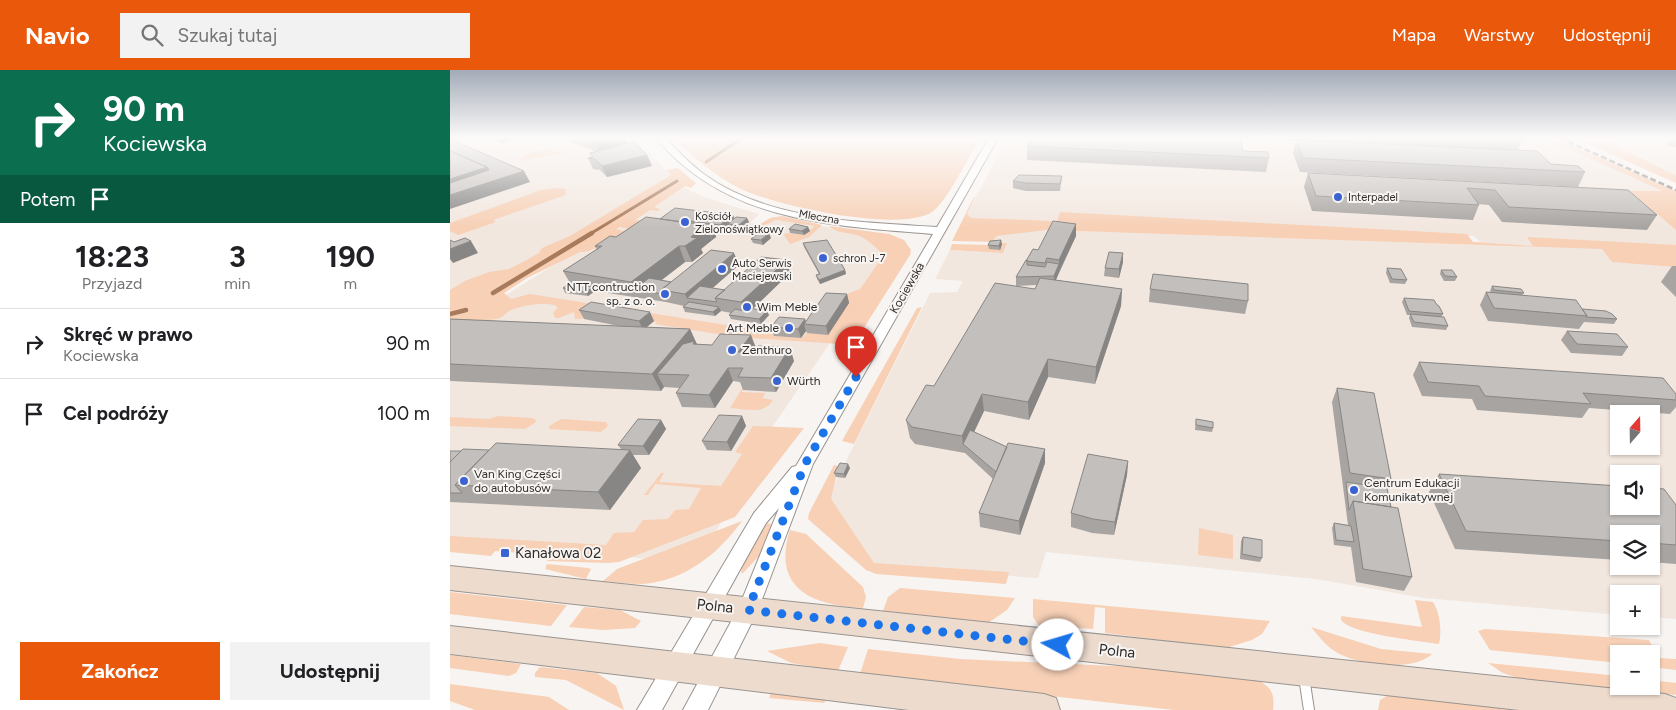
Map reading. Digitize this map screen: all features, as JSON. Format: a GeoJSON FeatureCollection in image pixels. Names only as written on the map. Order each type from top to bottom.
{"type":"FeatureCollection","features":[{"type":"Feature","properties":{"kind":"street","name":"Mleczna"},"geometry":{"type":"LineString","coordinates":[[693,168],[708,181],[735,195],[762,205],[843,222],[941,231]]}},
{"type":"Feature","properties":{"kind":"street","name":"Kociewska"},"geometry":{"type":"LineString","coordinates":[[695,710],[718,670],[748,610],[805,464],[977,168]]}},
{"type":"Feature","properties":{"kind":"street","name":"Kociewska"},"geometry":{"type":"LineString","coordinates":[[649,710],[760,518],[805,464]]}},
{"type":"Feature","properties":{"kind":"street","name":"Polna"},"geometry":{"type":"LineString","coordinates":[[450,578],[1665,710]]}},
{"type":"Feature","properties":{"kind":"street"},"geometry":{"type":"LineString","coordinates":[[450,640],[718,670],[1044,710]]}},
{"type":"Feature","properties":{"kind":"lane"},"geometry":{"type":"LineString","coordinates":[[1303,670],[1309,710]]}},
{"type":"Feature","properties":{"kind":"shaded area"},"geometry":{"type":"Polygon","coordinates":[[[450,168],[663,168],[673,178],[450,307],[450,168]]]}},
{"type":"Feature","properties":{"kind":"shaded area"},"geometry":{"type":"Polygon","coordinates":[[[678,168],[696,183],[691,188],[685,186],[654,207],[660,209],[658,211],[650,210],[635,220],[642,221],[630,229],[620,227],[616,229],[623,231],[623,234],[595,248],[580,252],[527,278],[504,293],[511,299],[530,294],[770,332],[779,329],[774,336],[801,338],[842,303],[849,293],[860,289],[881,259],[882,254],[867,240],[860,236],[835,230],[829,226],[889,234],[904,240],[911,250],[910,255],[853,345],[736,337],[655,324],[657,322],[594,310],[582,319],[575,319],[574,312],[555,318],[553,313],[558,307],[547,304],[520,307],[509,311],[500,318],[450,327],[450,290],[465,281],[489,272],[509,269],[525,261],[539,253],[542,248],[570,236],[671,175],[666,170],[678,168]]]}},
{"type":"Feature","properties":{"kind":"shaded area"},"geometry":{"type":"Polygon","coordinates":[[[708,168],[963,168],[944,199],[932,212],[916,218],[893,220],[836,215],[779,202],[739,188],[708,168]]]}},
{"type":"Feature","properties":{"kind":"shaded area"},"geometry":{"type":"Polygon","coordinates":[[[991,168],[1610,168],[1676,198],[1676,619],[1660,618],[1660,585],[1610,585],[1610,614],[1424,598],[1316,579],[1046,552],[1038,578],[872,566],[827,499],[930,293],[957,292],[963,281],[935,279],[950,250],[1003,253],[1007,243],[993,242],[995,236],[1047,230],[1483,245],[1474,236],[972,218],[967,214],[991,168]]]}},
{"type":"Feature","properties":{"kind":"shaded area"},"geometry":{"type":"Polygon","coordinates":[[[1610,168],[1624,168],[1676,191],[1676,230],[1630,191],[1662,191],[1610,168]]]}},
{"type":"Feature","properties":{"kind":"shaded area"},"geometry":{"type":"Polygon","coordinates":[[[1642,168],[1660,168],[1676,176],[1676,183],[1642,168]]]}},
{"type":"Feature","properties":{"kind":"shaded area"},"geometry":{"type":"Polygon","coordinates":[[[1646,168],[1676,168],[1676,181],[1646,168]]]}},
{"type":"Feature","properties":{"kind":"shaded area"},"geometry":{"type":"Polygon","coordinates":[[[680,185],[703,197],[759,214],[750,223],[765,225],[776,220],[865,232],[893,252],[746,465],[752,466],[699,563],[450,542],[450,320],[479,312],[680,185]]]}},
{"type":"Feature","properties":{"kind":"shaded area"},"geometry":{"type":"Polygon","coordinates":[[[565,189],[566,195],[493,220],[496,222],[458,235],[450,231],[450,223],[541,190],[565,189]]]}},
{"type":"Feature","properties":{"kind":"shaded area"},"geometry":{"type":"Polygon","coordinates":[[[974,197],[967,214],[972,218],[1057,221],[1060,212],[1467,234],[1473,242],[1533,246],[1527,237],[1676,245],[1676,267],[1612,262],[1602,249],[1047,230],[996,236],[993,242],[952,241],[974,197]]]}},
{"type":"Feature","properties":{"kind":"shaded area"},"geometry":{"type":"Polygon","coordinates":[[[782,216],[822,225],[809,237],[790,244],[784,235],[786,233],[804,235],[815,226],[776,220],[765,225],[765,229],[757,226],[770,218],[782,216]]]}},
{"type":"Feature","properties":{"kind":"shaded area"},"geometry":{"type":"Polygon","coordinates":[[[1002,243],[1007,243],[1003,253],[950,250],[952,244],[990,245],[999,250],[1002,243]]]}},
{"type":"Feature","properties":{"kind":"shaded area"},"geometry":{"type":"Polygon","coordinates":[[[922,307],[854,444],[842,441],[917,308],[922,307]]]}},
{"type":"Feature","properties":{"kind":"shaded area"},"geometry":{"type":"Polygon","coordinates":[[[743,387],[742,392],[765,393],[763,398],[773,400],[765,408],[760,409],[730,408],[743,387]]]}},
{"type":"Feature","properties":{"kind":"shaded area"},"geometry":{"type":"Polygon","coordinates":[[[498,416],[532,418],[536,420],[535,423],[525,429],[450,426],[450,417],[489,419],[498,416]]]}},
{"type":"Feature","properties":{"kind":"shaded area"},"geometry":{"type":"Polygon","coordinates":[[[561,419],[606,422],[608,426],[601,432],[549,429],[549,426],[561,419]]]}},
{"type":"Feature","properties":{"kind":"shaded area"},"geometry":{"type":"Polygon","coordinates":[[[753,426],[804,428],[735,517],[619,562],[547,561],[551,555],[495,551],[491,556],[450,552],[450,536],[606,545],[614,533],[634,532],[643,520],[668,519],[675,510],[689,509],[701,488],[655,484],[648,495],[644,495],[661,473],[664,473],[659,482],[721,486],[742,454],[735,452],[753,426]]]}},
{"type":"Feature","properties":{"kind":"shaded area"},"geometry":{"type":"Polygon","coordinates":[[[834,465],[841,467],[836,477],[831,499],[874,563],[1009,572],[1006,584],[876,574],[866,570],[808,519],[809,513],[834,465]]]}},
{"type":"Feature","properties":{"kind":"shaded area"},"geometry":{"type":"Polygon","coordinates":[[[742,521],[711,555],[699,564],[672,578],[642,584],[603,581],[617,569],[742,521]]]}},
{"type":"Feature","properties":{"kind":"shaded area"},"geometry":{"type":"Polygon","coordinates":[[[766,523],[776,525],[762,553],[741,573],[743,561],[766,523]]]}},
{"type":"Feature","properties":{"kind":"shaded area"},"geometry":{"type":"Polygon","coordinates":[[[1199,528],[1233,535],[1233,559],[1198,555],[1199,528]]]}},
{"type":"Feature","properties":{"kind":"shaded area"},"geometry":{"type":"Polygon","coordinates":[[[790,530],[806,534],[863,587],[866,597],[863,608],[828,603],[813,598],[801,590],[792,580],[786,567],[786,550],[790,530]]]}},
{"type":"Feature","properties":{"kind":"shaded area"},"geometry":{"type":"Polygon","coordinates":[[[547,564],[591,569],[586,579],[545,569],[547,564]]]}},
{"type":"Feature","properties":{"kind":"shaded area"},"geometry":{"type":"Polygon","coordinates":[[[900,588],[1015,598],[1007,610],[988,623],[883,611],[888,597],[900,588]]]}},
{"type":"Feature","properties":{"kind":"shaded area"},"geometry":{"type":"Polygon","coordinates":[[[450,592],[567,605],[551,626],[450,614],[450,592]]]}},
{"type":"Feature","properties":{"kind":"shaded area"},"geometry":{"type":"Polygon","coordinates":[[[1033,599],[1270,621],[1262,634],[1252,640],[1226,648],[1105,633],[1105,608],[1095,607],[1093,629],[1068,627],[1067,630],[1039,626],[1033,617],[1033,599]]]}},
{"type":"Feature","properties":{"kind":"shaded area"},"geometry":{"type":"Polygon","coordinates":[[[1415,600],[1433,602],[1440,622],[1439,644],[1371,633],[1347,625],[1341,620],[1341,616],[1422,627],[1415,600]]]}},
{"type":"Feature","properties":{"kind":"shaded area"},"geometry":{"type":"Polygon","coordinates":[[[584,607],[620,610],[641,621],[635,628],[603,630],[569,627],[584,607]]]}},
{"type":"Feature","properties":{"kind":"shaded area"},"geometry":{"type":"Polygon","coordinates":[[[1311,627],[1381,649],[1432,654],[1423,660],[1411,664],[1383,665],[1368,663],[1355,660],[1333,650],[1311,627]]]}},
{"type":"Feature","properties":{"kind":"shaded area"},"geometry":{"type":"Polygon","coordinates":[[[1485,629],[1649,640],[1652,645],[1610,645],[1610,662],[1490,650],[1478,631],[1485,629]]]}},
{"type":"Feature","properties":{"kind":"shaded area"},"geometry":{"type":"Polygon","coordinates":[[[820,643],[848,647],[838,671],[791,663],[767,651],[820,643]]]}},
{"type":"Feature","properties":{"kind":"shaded area"},"geometry":{"type":"Polygon","coordinates":[[[868,649],[960,659],[1136,667],[1255,679],[1265,684],[1271,691],[1273,710],[1174,710],[860,674],[868,649]]]}},
{"type":"Feature","properties":{"kind":"shaded area"},"geometry":{"type":"Polygon","coordinates":[[[450,655],[521,664],[516,673],[509,676],[450,668],[450,655]]]}},
{"type":"Feature","properties":{"kind":"shaded area"},"geometry":{"type":"Polygon","coordinates":[[[1660,658],[1676,659],[1676,670],[1660,668],[1660,658]]]}},
{"type":"Feature","properties":{"kind":"shaded area"},"geometry":{"type":"Polygon","coordinates":[[[1488,663],[1610,675],[1610,688],[1521,679],[1503,673],[1488,663]]]}},
{"type":"Feature","properties":{"kind":"shaded area"},"geometry":{"type":"Polygon","coordinates":[[[540,667],[597,673],[616,686],[624,710],[566,680],[535,677],[535,673],[540,667]]]}},
{"type":"Feature","properties":{"kind":"shaded area"},"geometry":{"type":"Polygon","coordinates":[[[1660,681],[1676,683],[1676,695],[1660,693],[1660,681]]]}},
{"type":"Feature","properties":{"kind":"shaded area"},"geometry":{"type":"Polygon","coordinates":[[[450,684],[549,697],[569,710],[475,710],[450,701],[450,684]]]}},
{"type":"Feature","properties":{"kind":"shaded area"},"geometry":{"type":"Polygon","coordinates":[[[771,693],[827,698],[824,703],[769,698],[771,693]]]}},
{"type":"Feature","properties":{"kind":"shaded area"},"geometry":{"type":"Polygon","coordinates":[[[1390,694],[1535,710],[1378,710],[1380,700],[1390,694]]]}},
{"type":"Feature","properties":{"kind":"building"},"geometry":{"type":"Polygon","coordinates":[[[450,168],[484,168],[450,179],[450,168]]]}},
{"type":"Feature","properties":{"kind":"building"},"geometry":{"type":"Polygon","coordinates":[[[488,168],[517,168],[524,171],[450,195],[450,183],[489,170],[488,168]]]}},
{"type":"Feature","properties":{"kind":"building"},"geometry":{"type":"Polygon","coordinates":[[[1502,168],[1580,168],[1585,172],[1502,168]]]}},
{"type":"Feature","properties":{"kind":"building"},"geometry":{"type":"Polygon","coordinates":[[[1308,173],[1628,190],[1657,215],[1509,207],[1495,190],[1467,188],[1479,205],[1316,196],[1308,173]]]}},
{"type":"Feature","properties":{"kind":"building"},"geometry":{"type":"Polygon","coordinates":[[[1019,175],[1062,176],[1060,184],[1013,181],[1019,175]]]}},
{"type":"Feature","properties":{"kind":"building"},"geometry":{"type":"Polygon","coordinates":[[[675,208],[733,215],[720,225],[660,219],[675,208]]]}},
{"type":"Feature","properties":{"kind":"building"},"geometry":{"type":"Polygon","coordinates":[[[646,217],[706,225],[691,237],[697,238],[685,246],[679,246],[631,282],[563,271],[602,246],[595,246],[610,236],[616,237],[646,217]]]}},
{"type":"Feature","properties":{"kind":"building"},"geometry":{"type":"Polygon","coordinates":[[[736,217],[747,218],[739,225],[728,224],[736,217]]]}},
{"type":"Feature","properties":{"kind":"building"},"geometry":{"type":"Polygon","coordinates":[[[1053,221],[1076,224],[1059,260],[1047,258],[1045,263],[1026,261],[1033,249],[1038,250],[1053,221]]]}},
{"type":"Feature","properties":{"kind":"building"},"geometry":{"type":"Polygon","coordinates":[[[795,224],[808,227],[802,231],[789,229],[795,224]]]}},
{"type":"Feature","properties":{"kind":"building"},"geometry":{"type":"Polygon","coordinates":[[[760,232],[769,233],[761,240],[751,239],[760,232]]]}},
{"type":"Feature","properties":{"kind":"building"},"geometry":{"type":"Polygon","coordinates":[[[465,238],[471,241],[450,249],[450,240],[454,242],[465,238]]]}},
{"type":"Feature","properties":{"kind":"building","name":"schron J-7"},"geometry":{"type":"Polygon","coordinates":[[[827,240],[845,270],[819,280],[816,275],[820,274],[803,243],[827,240]]]}},
{"type":"Feature","properties":{"kind":"building"},"geometry":{"type":"Polygon","coordinates":[[[1001,240],[999,246],[988,245],[990,241],[1001,240]]]}},
{"type":"Feature","properties":{"kind":"building"},"geometry":{"type":"Polygon","coordinates":[[[711,250],[734,253],[685,294],[661,290],[711,250]]]}},
{"type":"Feature","properties":{"kind":"building"},"geometry":{"type":"Polygon","coordinates":[[[1109,252],[1123,253],[1119,269],[1105,268],[1109,252]]]}},
{"type":"Feature","properties":{"kind":"building"},"geometry":{"type":"Polygon","coordinates":[[[761,257],[787,260],[741,302],[715,298],[761,257]]]}},
{"type":"Feature","properties":{"kind":"building"},"geometry":{"type":"Polygon","coordinates":[[[1026,260],[1027,265],[1045,267],[1047,262],[1059,264],[1054,276],[1016,277],[1026,260]]]}},
{"type":"Feature","properties":{"kind":"building"},"geometry":{"type":"Polygon","coordinates":[[[1387,268],[1401,269],[1407,280],[1392,279],[1387,268]]]}},
{"type":"Feature","properties":{"kind":"building"},"geometry":{"type":"Polygon","coordinates":[[[1441,270],[1452,270],[1457,277],[1445,276],[1441,270]]]}},
{"type":"Feature","properties":{"kind":"building"},"geometry":{"type":"Polygon","coordinates":[[[1153,274],[1248,284],[1248,301],[1150,289],[1153,274]]]}},
{"type":"Feature","properties":{"kind":"building"},"geometry":{"type":"Polygon","coordinates":[[[649,278],[671,282],[661,290],[662,294],[635,289],[649,278]]]}},
{"type":"Feature","properties":{"kind":"building"},"geometry":{"type":"Polygon","coordinates":[[[1040,278],[1122,289],[1096,367],[1048,359],[1028,402],[982,394],[962,436],[912,427],[906,420],[926,385],[934,386],[995,283],[1035,289],[1040,278]]]}},
{"type":"Feature","properties":{"kind":"building"},"geometry":{"type":"Polygon","coordinates":[[[570,283],[593,287],[586,292],[563,288],[570,283]]]}},
{"type":"Feature","properties":{"kind":"building"},"geometry":{"type":"Polygon","coordinates":[[[700,286],[725,290],[715,298],[717,302],[687,298],[700,286]]]}},
{"type":"Feature","properties":{"kind":"building"},"geometry":{"type":"Polygon","coordinates":[[[1492,286],[1521,289],[1524,293],[1494,290],[1492,286]]]}},
{"type":"Feature","properties":{"kind":"building"},"geometry":{"type":"Polygon","coordinates":[[[1486,292],[1576,300],[1587,316],[1494,308],[1486,292]]]}},
{"type":"Feature","properties":{"kind":"building"},"geometry":{"type":"Polygon","coordinates":[[[826,293],[847,294],[826,326],[804,324],[826,293]]]}},
{"type":"Feature","properties":{"kind":"building"},"geometry":{"type":"Polygon","coordinates":[[[1404,298],[1434,300],[1443,314],[1409,311],[1404,298]]]}},
{"type":"Feature","properties":{"kind":"building"},"geometry":{"type":"Polygon","coordinates":[[[591,302],[650,312],[639,321],[579,310],[591,302]]]}},
{"type":"Feature","properties":{"kind":"building"},"geometry":{"type":"Polygon","coordinates":[[[689,302],[719,307],[713,312],[683,307],[689,302]]]}},
{"type":"Feature","properties":{"kind":"building"},"geometry":{"type":"Polygon","coordinates":[[[748,308],[767,311],[759,319],[729,315],[735,309],[744,311],[748,308]]]}},
{"type":"Feature","properties":{"kind":"building"},"geometry":{"type":"Polygon","coordinates":[[[1582,309],[1606,311],[1617,319],[1586,317],[1582,309]]]}},
{"type":"Feature","properties":{"kind":"building"},"geometry":{"type":"Polygon","coordinates":[[[1410,314],[1444,317],[1448,326],[1414,322],[1410,314]]]}},
{"type":"Feature","properties":{"kind":"building"},"geometry":{"type":"Polygon","coordinates":[[[779,317],[805,319],[798,329],[771,327],[779,317]]]}},
{"type":"Feature","properties":{"kind":"building"},"geometry":{"type":"Polygon","coordinates":[[[450,319],[690,329],[652,374],[450,364],[450,319]]]}},
{"type":"Feature","properties":{"kind":"building"},"geometry":{"type":"Polygon","coordinates":[[[1567,331],[1617,334],[1628,347],[1577,344],[1567,331]]]}},
{"type":"Feature","properties":{"kind":"building"},"geometry":{"type":"Polygon","coordinates":[[[720,334],[751,335],[738,352],[753,353],[758,346],[790,347],[771,378],[738,377],[743,368],[728,368],[709,395],[676,393],[689,375],[657,374],[683,344],[695,341],[693,344],[712,345],[720,334]]]}},
{"type":"Feature","properties":{"kind":"building"},"geometry":{"type":"Polygon","coordinates":[[[1419,362],[1663,378],[1676,394],[1676,400],[1583,393],[1591,404],[1485,396],[1479,386],[1428,382],[1419,362]]]}},
{"type":"Feature","properties":{"kind":"building"},"geometry":{"type":"Polygon","coordinates":[[[1337,388],[1374,393],[1391,479],[1350,473],[1337,388]]]}},
{"type":"Feature","properties":{"kind":"building"},"geometry":{"type":"Polygon","coordinates":[[[719,415],[742,416],[727,442],[702,441],[719,415]]]}},
{"type":"Feature","properties":{"kind":"building"},"geometry":{"type":"Polygon","coordinates":[[[638,419],[661,420],[643,446],[618,445],[638,419]]]}},
{"type":"Feature","properties":{"kind":"building"},"geometry":{"type":"Polygon","coordinates":[[[1196,419],[1213,422],[1213,428],[1196,425],[1196,419]]]}},
{"type":"Feature","properties":{"kind":"building"},"geometry":{"type":"Polygon","coordinates":[[[970,430],[1007,447],[996,472],[963,444],[970,430]]]}},
{"type":"Feature","properties":{"kind":"building"},"geometry":{"type":"Polygon","coordinates":[[[496,443],[630,450],[598,492],[455,485],[496,443]]]}},
{"type":"Feature","properties":{"kind":"building"},"geometry":{"type":"Polygon","coordinates":[[[1008,443],[1045,449],[1019,521],[979,513],[1008,443]]]}},
{"type":"Feature","properties":{"kind":"building"},"geometry":{"type":"Polygon","coordinates":[[[463,449],[489,450],[455,485],[462,493],[450,493],[450,462],[463,449]]]}},
{"type":"Feature","properties":{"kind":"building"},"geometry":{"type":"Polygon","coordinates":[[[450,451],[461,451],[450,462],[450,451]]]}},
{"type":"Feature","properties":{"kind":"building"},"geometry":{"type":"Polygon","coordinates":[[[1088,454],[1128,461],[1115,522],[1071,513],[1088,454]]]}},
{"type":"Feature","properties":{"kind":"building"},"geometry":{"type":"Polygon","coordinates":[[[840,463],[848,464],[844,474],[834,473],[840,463]]]}},
{"type":"Feature","properties":{"kind":"building"},"geometry":{"type":"Polygon","coordinates":[[[1439,474],[1610,485],[1610,515],[1660,515],[1660,489],[1664,489],[1676,505],[1676,545],[1660,544],[1660,525],[1610,525],[1610,540],[1466,531],[1439,474]]]}},
{"type":"Feature","properties":{"kind":"building"},"geometry":{"type":"Polygon","coordinates":[[[1346,482],[1387,488],[1391,507],[1353,501],[1349,510],[1346,482]]]}},
{"type":"Feature","properties":{"kind":"building"},"geometry":{"type":"Polygon","coordinates":[[[1353,501],[1398,508],[1412,577],[1363,569],[1353,501]]]}},
{"type":"Feature","properties":{"kind":"building"},"geometry":{"type":"Polygon","coordinates":[[[1334,523],[1351,526],[1354,542],[1336,540],[1334,523]]]}},
{"type":"Feature","properties":{"kind":"building"},"geometry":{"type":"Polygon","coordinates":[[[1243,537],[1262,540],[1262,558],[1242,554],[1243,537]]]}},
{"type":"Feature","properties":{"kind":"waterway"},"geometry":{"type":"LineString","coordinates":[[590,234],[677,181]]}},
{"type":"Feature","properties":{"kind":"waterway"},"geometry":{"type":"LineString","coordinates":[[493,293],[592,233]]}},
{"type":"Feature","properties":{"kind":"waterway"},"geometry":{"type":"LineString","coordinates":[[450,314],[466,310]]}},
{"type":"Feature","properties":{"kind":"railway"},"geometry":{"type":"LineString","coordinates":[[1627,168],[1676,190]]}},
{"type":"Feature","properties":{"kind":"place","name":"Interpadel"},"geometry":{"type":"Point","coordinates":[1338,197]}},
{"type":"Feature","properties":{"kind":"place","name":"Kościół Zielonoświątkowy"},"geometry":{"type":"Point","coordinates":[685,222]}},
{"type":"Feature","properties":{"kind":"place","name":"schron J-7"},"geometry":{"type":"Point","coordinates":[823,258]}},
{"type":"Feature","properties":{"kind":"place","name":"Auto Serwis Maciejewski"},"geometry":{"type":"Point","coordinates":[722,269]}},
{"type":"Feature","properties":{"kind":"place","name":"NTT contruction sp. z o. o."},"geometry":{"type":"Point","coordinates":[665,294]}},
{"type":"Feature","properties":{"kind":"place","name":"Wim Meble"},"geometry":{"type":"Point","coordinates":[747,307]}},
{"type":"Feature","properties":{"kind":"place","name":"Art Meble"},"geometry":{"type":"Point","coordinates":[789,328]}},
{"type":"Feature","properties":{"kind":"place","name":"Zenthuro"},"geometry":{"type":"Point","coordinates":[732,350]}},
{"type":"Feature","properties":{"kind":"place","name":"Würth"},"geometry":{"type":"Point","coordinates":[777,381]}},
{"type":"Feature","properties":{"kind":"place","name":"Van King Części do autobusów"},"geometry":{"type":"Point","coordinates":[464,481]}},
{"type":"Feature","properties":{"kind":"place","name":"Centrum Edukacji Komunikatywnej"},"geometry":{"type":"Point","coordinates":[1354,490]}},
{"type":"Feature","properties":{"kind":"place","name":"Kanałowa 02"},"geometry":{"type":"Point","coordinates":[505,553]}},
{"type":"Feature","properties":{"kind":"route"},"geometry":{"type":"LineString","coordinates":[[856,377],[805,464],[748,610],[1058,645]]}}]}
